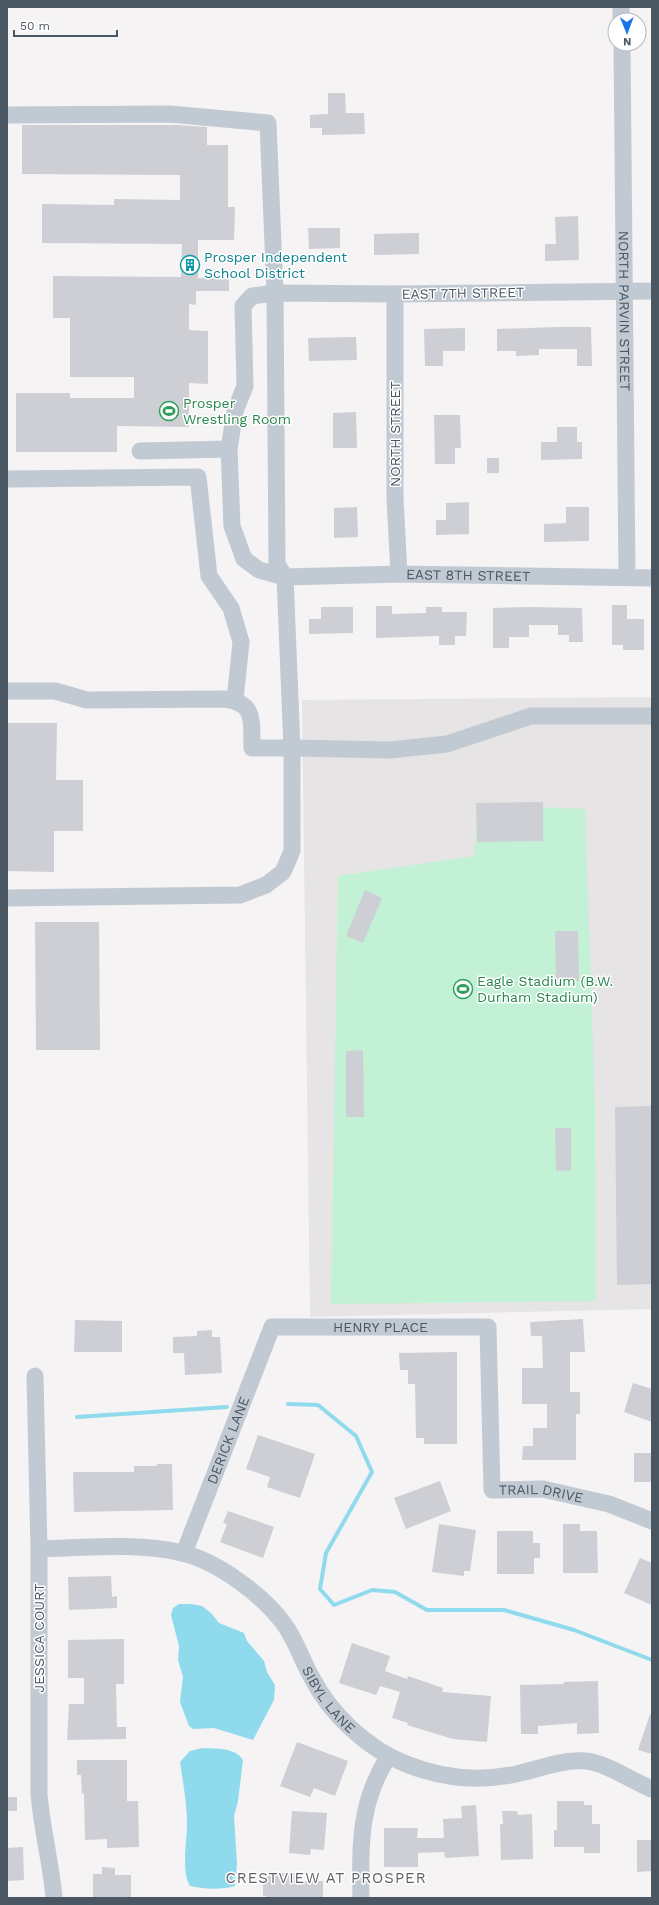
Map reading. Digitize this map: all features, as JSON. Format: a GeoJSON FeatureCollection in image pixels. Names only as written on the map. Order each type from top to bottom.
{"type":"FeatureCollection","features":[{"type":"Feature","properties":{"kind":"street","name":"NORTH PARVIN STREET"},"geometry":{"type":"LineString","coordinates":[[622,52],[626,577]]}},
{"type":"Feature","properties":{"kind":"street"},"geometry":{"type":"LineString","coordinates":[[7,114],[170,114],[268,123],[275,293],[277,564],[285,577],[292,748],[292,851],[283,872],[266,885],[240,894],[7,898]]}},
{"type":"Feature","properties":{"kind":"street","name":"EAST 7TH STREET"},"geometry":{"type":"LineString","coordinates":[[229,449],[235,411],[245,386],[243,306],[252,296],[275,293],[395,294],[652,291]]}},
{"type":"Feature","properties":{"kind":"street","name":"NORTH STREET"},"geometry":{"type":"LineString","coordinates":[[395,294],[395,498],[399,574]]}},
{"type":"Feature","properties":{"kind":"street"},"geometry":{"type":"LineString","coordinates":[[140,451],[229,449]]}},
{"type":"Feature","properties":{"kind":"street","name":"EAST 8TH STREET"},"geometry":{"type":"LineString","coordinates":[[229,449],[232,526],[244,560],[259,570],[285,577],[399,574],[652,578]]}},
{"type":"Feature","properties":{"kind":"street"},"geometry":{"type":"LineString","coordinates":[[7,479],[198,477],[208,576],[231,608],[241,642],[235,700]]}},
{"type":"Feature","properties":{"kind":"street"},"geometry":{"type":"LineString","coordinates":[[7,691],[55,691],[87,700],[225,698],[235,700],[246,706],[251,714],[252,748],[390,750],[448,744],[531,716],[652,716]]}},
{"type":"Feature","properties":{"kind":"street","name":"HENRY PLACE"},"geometry":{"type":"LineString","coordinates":[[272,1328],[488,1327]]}},
{"type":"Feature","properties":{"kind":"street","name":"TRAIL DRIVE"},"geometry":{"type":"LineString","coordinates":[[488,1327],[492,1490],[543,1489],[609,1504],[652,1521]]}},
{"type":"Feature","properties":{"kind":"street","name":"DERICK LANE"},"geometry":{"type":"LineString","coordinates":[[184,1553],[272,1328]]}},
{"type":"Feature","properties":{"kind":"street","name":"JESSICA COURT"},"geometry":{"type":"LineString","coordinates":[[35,1376],[39,1549],[39,1794],[42,1825],[52,1874],[54,1898]]}},
{"type":"Feature","properties":{"kind":"street","name":"SIBYL LANE"},"geometry":{"type":"LineString","coordinates":[[39,1549],[136,1548],[184,1553],[222,1571],[256,1594],[285,1624],[318,1690],[336,1713],[362,1737],[389,1756],[407,1764],[444,1775],[466,1778],[504,1776],[557,1762],[589,1762],[609,1768],[652,1789]]}},
{"type":"Feature","properties":{"kind":"street"},"geometry":{"type":"LineString","coordinates":[[361,1898],[360,1841],[364,1815],[379,1771],[389,1756]]}},
{"type":"Feature","properties":{"kind":"shaded area"},"geometry":{"type":"Polygon","coordinates":[[[652,697],[652,1309],[310,1317],[302,700],[652,697]]]}},
{"type":"Feature","properties":{"kind":"green space","name":"Eagle Stadium (B.W. Durham Stadium)"},"geometry":{"type":"Polygon","coordinates":[[[478,805],[585,809],[595,1101],[596,1301],[331,1304],[338,876],[474,856],[478,805]]]}},
{"type":"Feature","properties":{"kind":"water"},"geometry":{"type":"Polygon","coordinates":[[[179,1604],[202,1606],[211,1613],[219,1623],[244,1633],[247,1641],[264,1661],[267,1672],[275,1685],[274,1700],[253,1740],[214,1728],[193,1729],[189,1726],[180,1702],[183,1677],[178,1660],[179,1646],[171,1615],[173,1608],[179,1604]]]}},
{"type":"Feature","properties":{"kind":"water"},"geometry":{"type":"Polygon","coordinates":[[[202,1748],[230,1751],[240,1756],[243,1760],[238,1801],[234,1816],[237,1864],[235,1886],[212,1889],[201,1888],[190,1886],[187,1880],[185,1856],[187,1816],[180,1762],[190,1751],[202,1748]]]}},
{"type":"Feature","properties":{"kind":"building"},"geometry":{"type":"Polygon","coordinates":[[[328,93],[345,93],[346,113],[364,113],[365,134],[322,135],[322,128],[310,128],[310,115],[328,114],[328,93]]]}},
{"type":"Feature","properties":{"kind":"building","name":"Prosper Independent School District"},"geometry":{"type":"Polygon","coordinates":[[[22,125],[178,125],[207,127],[207,145],[228,145],[228,207],[235,207],[234,240],[198,240],[198,278],[229,279],[229,291],[196,291],[196,305],[189,304],[189,330],[208,331],[208,384],[189,383],[189,427],[117,426],[117,452],[16,452],[16,393],[70,393],[70,398],[134,398],[134,377],[70,377],[70,318],[53,318],[53,276],[181,277],[182,244],[42,243],[42,204],[114,205],[114,199],[180,200],[180,175],[22,174],[22,125]]]}},
{"type":"Feature","properties":{"kind":"building"},"geometry":{"type":"Polygon","coordinates":[[[578,216],[579,260],[545,261],[545,244],[556,244],[555,217],[578,216]]]}},
{"type":"Feature","properties":{"kind":"building"},"geometry":{"type":"Polygon","coordinates":[[[308,228],[340,228],[340,248],[309,249],[308,228]]]}},
{"type":"Feature","properties":{"kind":"building"},"geometry":{"type":"Polygon","coordinates":[[[419,233],[419,254],[374,255],[374,234],[419,233]]]}},
{"type":"Feature","properties":{"kind":"building"},"geometry":{"type":"Polygon","coordinates":[[[591,327],[592,366],[577,366],[577,349],[539,349],[539,355],[516,356],[516,351],[497,351],[497,329],[591,327]]]}},
{"type":"Feature","properties":{"kind":"building"},"geometry":{"type":"Polygon","coordinates":[[[465,328],[465,351],[443,351],[443,366],[425,366],[424,329],[465,328]]]}},
{"type":"Feature","properties":{"kind":"building"},"geometry":{"type":"Polygon","coordinates":[[[356,337],[357,360],[309,361],[308,338],[356,337]]]}},
{"type":"Feature","properties":{"kind":"building"},"geometry":{"type":"Polygon","coordinates":[[[356,412],[357,448],[333,448],[333,413],[356,412]]]}},
{"type":"Feature","properties":{"kind":"building"},"geometry":{"type":"Polygon","coordinates":[[[434,415],[460,415],[461,448],[455,448],[455,464],[435,464],[434,415]]]}},
{"type":"Feature","properties":{"kind":"building"},"geometry":{"type":"Polygon","coordinates":[[[557,427],[577,427],[577,442],[582,442],[582,459],[541,460],[541,442],[557,442],[557,427]]]}},
{"type":"Feature","properties":{"kind":"building"},"geometry":{"type":"Polygon","coordinates":[[[487,458],[499,458],[499,473],[487,473],[487,458]]]}},
{"type":"Feature","properties":{"kind":"building"},"geometry":{"type":"Polygon","coordinates":[[[469,502],[469,534],[436,535],[436,520],[446,520],[446,503],[469,502]]]}},
{"type":"Feature","properties":{"kind":"building"},"geometry":{"type":"Polygon","coordinates":[[[357,507],[358,537],[334,538],[334,508],[357,507]]]}},
{"type":"Feature","properties":{"kind":"building"},"geometry":{"type":"Polygon","coordinates":[[[566,507],[589,507],[589,541],[544,542],[544,524],[566,523],[566,507]]]}},
{"type":"Feature","properties":{"kind":"building"},"geometry":{"type":"Polygon","coordinates":[[[612,605],[627,605],[627,619],[644,619],[644,650],[623,650],[623,645],[612,645],[612,605]]]}},
{"type":"Feature","properties":{"kind":"building"},"geometry":{"type":"Polygon","coordinates":[[[376,606],[392,606],[392,614],[426,613],[426,607],[442,607],[442,612],[467,612],[466,636],[455,636],[455,645],[439,645],[439,636],[376,638],[376,606]]]}},
{"type":"Feature","properties":{"kind":"building"},"geometry":{"type":"Polygon","coordinates":[[[321,607],[353,607],[353,633],[309,634],[309,619],[321,619],[321,607]]]}},
{"type":"Feature","properties":{"kind":"building"},"geometry":{"type":"Polygon","coordinates":[[[493,608],[582,608],[583,642],[569,642],[569,635],[558,635],[558,625],[529,625],[529,637],[509,637],[509,648],[493,648],[493,608]]]}},
{"type":"Feature","properties":{"kind":"building"},"geometry":{"type":"Polygon","coordinates":[[[7,723],[57,723],[56,780],[83,780],[83,831],[54,831],[54,872],[7,871],[7,723]]]}},
{"type":"Feature","properties":{"kind":"building"},"geometry":{"type":"Polygon","coordinates":[[[543,802],[543,841],[477,842],[476,803],[543,802]]]}},
{"type":"Feature","properties":{"kind":"building"},"geometry":{"type":"Polygon","coordinates":[[[365,890],[382,898],[363,943],[346,936],[365,890]]]}},
{"type":"Feature","properties":{"kind":"building"},"geometry":{"type":"Polygon","coordinates":[[[35,922],[99,922],[100,1050],[36,1050],[35,922]]]}},
{"type":"Feature","properties":{"kind":"building"},"geometry":{"type":"Polygon","coordinates":[[[555,931],[578,931],[579,981],[556,982],[555,931]]]}},
{"type":"Feature","properties":{"kind":"building"},"geometry":{"type":"Polygon","coordinates":[[[363,1050],[364,1117],[346,1117],[346,1051],[363,1050]]]}},
{"type":"Feature","properties":{"kind":"building"},"geometry":{"type":"Polygon","coordinates":[[[652,1106],[652,1284],[617,1285],[615,1107],[652,1106]]]}},
{"type":"Feature","properties":{"kind":"building"},"geometry":{"type":"Polygon","coordinates":[[[555,1128],[571,1128],[571,1170],[556,1171],[555,1128]]]}},
{"type":"Feature","properties":{"kind":"building"},"geometry":{"type":"Polygon","coordinates":[[[583,1319],[585,1352],[570,1352],[570,1392],[580,1392],[580,1414],[576,1414],[576,1460],[522,1460],[523,1446],[533,1446],[533,1428],[547,1428],[547,1404],[522,1404],[522,1368],[543,1368],[542,1336],[531,1336],[530,1322],[583,1319]]]}},
{"type":"Feature","properties":{"kind":"building"},"geometry":{"type":"Polygon","coordinates":[[[75,1320],[122,1321],[122,1352],[74,1352],[75,1320]]]}},
{"type":"Feature","properties":{"kind":"building"},"geometry":{"type":"Polygon","coordinates":[[[212,1330],[212,1337],[220,1337],[222,1373],[185,1375],[184,1353],[173,1353],[173,1337],[197,1336],[197,1331],[212,1330]]]}},
{"type":"Feature","properties":{"kind":"building"},"geometry":{"type":"Polygon","coordinates":[[[457,1352],[457,1444],[424,1444],[424,1438],[416,1438],[415,1384],[408,1384],[408,1370],[400,1370],[399,1353],[457,1352]]]}},
{"type":"Feature","properties":{"kind":"building"},"geometry":{"type":"Polygon","coordinates":[[[633,1383],[652,1389],[652,1422],[624,1412],[633,1383]]]}},
{"type":"Feature","properties":{"kind":"building"},"geometry":{"type":"Polygon","coordinates":[[[258,1435],[315,1454],[300,1498],[267,1487],[270,1477],[246,1469],[258,1435]]]}},
{"type":"Feature","properties":{"kind":"building"},"geometry":{"type":"Polygon","coordinates":[[[634,1453],[652,1453],[652,1482],[634,1482],[634,1453]]]}},
{"type":"Feature","properties":{"kind":"building"},"geometry":{"type":"Polygon","coordinates":[[[157,1464],[172,1464],[173,1510],[74,1512],[73,1472],[134,1472],[134,1466],[157,1466],[157,1464]]]}},
{"type":"Feature","properties":{"kind":"building"},"geometry":{"type":"Polygon","coordinates":[[[440,1481],[451,1511],[406,1529],[394,1498],[440,1481]]]}},
{"type":"Feature","properties":{"kind":"building"},"geometry":{"type":"Polygon","coordinates":[[[228,1511],[274,1527],[263,1558],[220,1542],[227,1524],[223,1523],[228,1511]]]}},
{"type":"Feature","properties":{"kind":"building"},"geometry":{"type":"Polygon","coordinates":[[[439,1524],[476,1530],[470,1571],[464,1571],[464,1576],[432,1572],[439,1524]]]}},
{"type":"Feature","properties":{"kind":"building"},"geometry":{"type":"Polygon","coordinates":[[[563,1524],[580,1524],[580,1531],[597,1531],[598,1573],[563,1573],[563,1524]]]}},
{"type":"Feature","properties":{"kind":"building"},"geometry":{"type":"Polygon","coordinates":[[[497,1531],[533,1531],[533,1543],[540,1543],[540,1558],[534,1558],[534,1574],[497,1574],[497,1531]]]}},
{"type":"Feature","properties":{"kind":"building"},"geometry":{"type":"Polygon","coordinates":[[[640,1558],[652,1563],[652,1605],[624,1593],[640,1558]]]}},
{"type":"Feature","properties":{"kind":"building"},"geometry":{"type":"Polygon","coordinates":[[[111,1576],[112,1597],[117,1596],[117,1608],[69,1610],[68,1577],[111,1576]]]}},
{"type":"Feature","properties":{"kind":"building"},"geometry":{"type":"Polygon","coordinates":[[[124,1639],[124,1684],[116,1684],[117,1727],[126,1727],[126,1739],[67,1740],[69,1704],[84,1704],[84,1678],[68,1678],[68,1640],[124,1639]]]}},
{"type":"Feature","properties":{"kind":"building"},"geometry":{"type":"Polygon","coordinates":[[[352,1643],[390,1656],[385,1671],[407,1679],[408,1676],[443,1688],[442,1692],[491,1696],[487,1742],[453,1739],[407,1725],[408,1723],[392,1718],[400,1692],[380,1686],[376,1695],[339,1683],[352,1643]]]}},
{"type":"Feature","properties":{"kind":"building"},"geometry":{"type":"Polygon","coordinates":[[[598,1681],[599,1733],[577,1734],[577,1723],[538,1726],[538,1734],[521,1734],[520,1685],[564,1684],[564,1682],[598,1681]]]}},
{"type":"Feature","properties":{"kind":"building"},"geometry":{"type":"Polygon","coordinates":[[[650,1714],[652,1715],[652,1754],[638,1750],[650,1714]]]}},
{"type":"Feature","properties":{"kind":"building"},"geometry":{"type":"Polygon","coordinates":[[[297,1742],[348,1761],[335,1796],[314,1788],[310,1797],[280,1786],[297,1742]]]}},
{"type":"Feature","properties":{"kind":"building"},"geometry":{"type":"Polygon","coordinates":[[[77,1760],[127,1760],[127,1801],[138,1801],[139,1847],[107,1848],[107,1839],[85,1840],[84,1793],[82,1794],[81,1775],[77,1775],[77,1760]]]}},
{"type":"Feature","properties":{"kind":"building"},"geometry":{"type":"Polygon","coordinates":[[[7,1797],[17,1797],[17,1811],[7,1811],[7,1797]]]}},
{"type":"Feature","properties":{"kind":"building"},"geometry":{"type":"Polygon","coordinates":[[[557,1801],[584,1801],[584,1805],[592,1805],[592,1824],[600,1824],[600,1853],[584,1853],[584,1847],[554,1847],[554,1830],[557,1830],[557,1801]]]}},
{"type":"Feature","properties":{"kind":"building"},"geometry":{"type":"Polygon","coordinates":[[[476,1805],[479,1856],[445,1858],[444,1852],[418,1853],[418,1867],[384,1867],[384,1828],[418,1828],[417,1838],[444,1838],[443,1819],[462,1818],[461,1806],[476,1805]]]}},
{"type":"Feature","properties":{"kind":"building"},"geometry":{"type":"Polygon","coordinates":[[[292,1811],[327,1813],[324,1850],[311,1849],[310,1855],[289,1853],[292,1811]]]}},
{"type":"Feature","properties":{"kind":"building"},"geometry":{"type":"Polygon","coordinates":[[[502,1811],[517,1811],[518,1815],[532,1814],[533,1859],[501,1860],[500,1824],[503,1824],[502,1811]]]}},
{"type":"Feature","properties":{"kind":"building"},"geometry":{"type":"Polygon","coordinates":[[[637,1840],[652,1840],[652,1871],[637,1872],[637,1840]]]}},
{"type":"Feature","properties":{"kind":"building"},"geometry":{"type":"Polygon","coordinates":[[[23,1847],[24,1880],[7,1881],[7,1848],[23,1847]]]}},
{"type":"Feature","properties":{"kind":"building"},"geometry":{"type":"Polygon","coordinates":[[[102,1867],[115,1868],[115,1875],[131,1875],[131,1898],[93,1898],[93,1874],[102,1874],[102,1867]]]}},
{"type":"Feature","properties":{"kind":"building"},"geometry":{"type":"Polygon","coordinates":[[[263,1873],[296,1873],[296,1881],[323,1881],[323,1898],[266,1898],[266,1896],[263,1896],[263,1873]]]}},
{"type":"Feature","properties":{"kind":"waterway"},"geometry":{"type":"LineString","coordinates":[[288,1404],[318,1405],[356,1436],[372,1472],[326,1553],[320,1589],[334,1605],[372,1590],[395,1592],[427,1610],[504,1610],[574,1630],[652,1660]]}},
{"type":"Feature","properties":{"kind":"waterway"},"geometry":{"type":"LineString","coordinates":[[77,1417],[227,1407]]}},
{"type":"Feature","properties":{"kind":"place","name":"Prosper Independent School District"},"geometry":{"type":"Point","coordinates":[190,265]}},
{"type":"Feature","properties":{"kind":"place","name":"Prosper Wrestling Room"},"geometry":{"type":"Point","coordinates":[169,411]}},
{"type":"Feature","properties":{"kind":"place","name":"Eagle Stadium (B.W. Durham Stadium)"},"geometry":{"type":"Point","coordinates":[463,989]}},
{"type":"Feature","properties":{"kind":"district","name":"CRESTVIEW AT PROSPER"},"geometry":{"type":"Point","coordinates":[326,1878]}}]}
